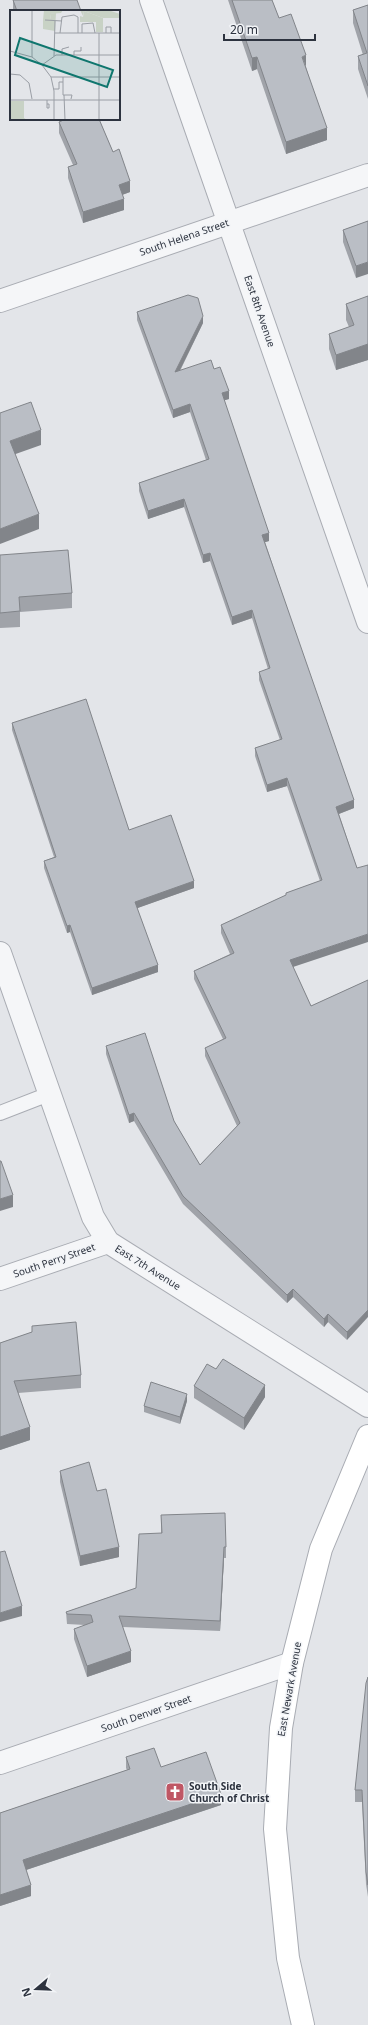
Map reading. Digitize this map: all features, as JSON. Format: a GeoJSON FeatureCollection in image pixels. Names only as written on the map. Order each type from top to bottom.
{"type":"FeatureCollection","features":[{"type":"Feature","properties":{"kind":"main road","name":"East Newark Avenue"},"geometry":{"type":"LineString","coordinates":[[303,2025],[288,1958],[275,1829],[281,1728],[292,1663],[320,1549],[368,1436]]}},
{"type":"Feature","properties":{"kind":"street","name":"East 8th Avenue"},"geometry":{"type":"LineString","coordinates":[[151,0],[368,622]]}},
{"type":"Feature","properties":{"kind":"street","name":"South Helena Street"},"geometry":{"type":"LineString","coordinates":[[0,301],[229,221],[368,175]]}},
{"type":"Feature","properties":{"kind":"street","name":"East 7th Avenue"},"geometry":{"type":"LineString","coordinates":[[0,953],[93,1217],[108,1242],[368,1406]]}},
{"type":"Feature","properties":{"kind":"street","name":"South Perry Street"},"geometry":{"type":"LineString","coordinates":[[0,1279],[108,1242]]}},
{"type":"Feature","properties":{"kind":"street","name":"South Denver Street"},"geometry":{"type":"LineString","coordinates":[[0,1763],[292,1663]]}},
{"type":"Feature","properties":{"kind":"lane"},"geometry":{"type":"LineString","coordinates":[[0,1113],[49,1094]]}},
{"type":"Feature","properties":{"kind":"building"},"geometry":{"type":"Polygon","coordinates":[[[13,0],[77,0],[81,10],[17,10],[13,0]]]}},
{"type":"Feature","properties":{"kind":"building"},"geometry":{"type":"Polygon","coordinates":[[[232,0],[272,0],[279,18],[291,14],[306,55],[302,57],[327,128],[286,142],[257,57],[252,58],[232,0]]]}},
{"type":"Feature","properties":{"kind":"building"},"geometry":{"type":"Polygon","coordinates":[[[368,5],[368,86],[358,56],[367,53],[353,10],[368,5]]]}},
{"type":"Feature","properties":{"kind":"building"},"geometry":{"type":"Polygon","coordinates":[[[64,120],[99,120],[113,152],[119,149],[130,181],[119,185],[124,199],[83,212],[68,167],[77,164],[59,122],[64,120]]]}},
{"type":"Feature","properties":{"kind":"building"},"geometry":{"type":"Polygon","coordinates":[[[368,221],[368,262],[356,266],[343,230],[368,221]]]}},
{"type":"Feature","properties":{"kind":"building"},"geometry":{"type":"Polygon","coordinates":[[[188,295],[198,298],[203,316],[175,372],[211,360],[214,369],[220,367],[229,391],[222,393],[269,533],[262,535],[354,800],[336,807],[357,868],[368,865],[368,934],[290,960],[311,1006],[368,980],[368,1310],[347,1332],[328,1314],[324,1319],[293,1289],[287,1295],[183,1196],[134,1113],[129,1115],[106,1046],[145,1033],[174,1121],[200,1165],[240,1123],[205,1048],[226,1038],[194,971],[234,953],[221,925],[286,895],[286,893],[322,880],[287,778],[267,785],[255,748],[282,739],[259,672],[270,668],[252,610],[232,617],[210,553],[203,555],[184,499],[148,511],[139,483],[209,459],[190,404],[173,410],[137,312],[188,295]]]}},
{"type":"Feature","properties":{"kind":"building"},"geometry":{"type":"Polygon","coordinates":[[[368,296],[368,344],[336,355],[329,334],[354,325],[346,304],[368,296]]]}},
{"type":"Feature","properties":{"kind":"building"},"geometry":{"type":"Polygon","coordinates":[[[31,402],[41,430],[10,441],[39,514],[0,529],[0,413],[31,402]]]}},
{"type":"Feature","properties":{"kind":"building"},"geometry":{"type":"Polygon","coordinates":[[[68,550],[72,593],[19,597],[20,611],[0,613],[0,555],[68,550]]]}},
{"type":"Feature","properties":{"kind":"building"},"geometry":{"type":"Polygon","coordinates":[[[86,699],[129,830],[171,815],[194,881],[135,902],[158,965],[92,988],[70,925],[67,926],[44,861],[56,857],[12,723],[86,699]]]}},
{"type":"Feature","properties":{"kind":"building"},"geometry":{"type":"Polygon","coordinates":[[[0,1161],[13,1195],[0,1199],[0,1161]]]}},
{"type":"Feature","properties":{"kind":"building"},"geometry":{"type":"Polygon","coordinates":[[[76,1322],[81,1375],[14,1381],[30,1427],[0,1437],[0,1343],[32,1332],[32,1326],[76,1322]]]}},
{"type":"Feature","properties":{"kind":"building"},"geometry":{"type":"Polygon","coordinates":[[[223,1359],[265,1385],[244,1418],[194,1386],[207,1364],[216,1369],[223,1359]]]}},
{"type":"Feature","properties":{"kind":"building"},"geometry":{"type":"Polygon","coordinates":[[[151,1382],[187,1394],[180,1417],[144,1406],[151,1382]]]}},
{"type":"Feature","properties":{"kind":"building"},"geometry":{"type":"Polygon","coordinates":[[[89,1462],[97,1491],[106,1489],[119,1547],[80,1556],[60,1471],[89,1462]]]}},
{"type":"Feature","properties":{"kind":"building"},"geometry":{"type":"Polygon","coordinates":[[[225,1513],[226,1547],[224,1547],[220,1621],[119,1616],[131,1651],[87,1666],[74,1629],[93,1622],[91,1615],[67,1614],[66,1612],[136,1588],[139,1534],[162,1533],[161,1515],[225,1513]]]}},
{"type":"Feature","properties":{"kind":"building"},"geometry":{"type":"Polygon","coordinates":[[[5,1551],[22,1606],[0,1613],[0,1552],[5,1551]]]}},
{"type":"Feature","properties":{"kind":"building"},"geometry":{"type":"Polygon","coordinates":[[[368,1677],[368,1885],[362,1790],[355,1790],[366,1683],[368,1677]]]}},
{"type":"Feature","properties":{"kind":"building"},"geometry":{"type":"Polygon","coordinates":[[[154,1748],[161,1767],[206,1752],[221,1794],[23,1860],[31,1885],[0,1895],[0,1813],[130,1769],[126,1757],[154,1748]]]}},
{"type":"Feature","properties":{"kind":"place","name":"South Side Church of Christ"},"geometry":{"type":"Point","coordinates":[175,1792]}}]}
